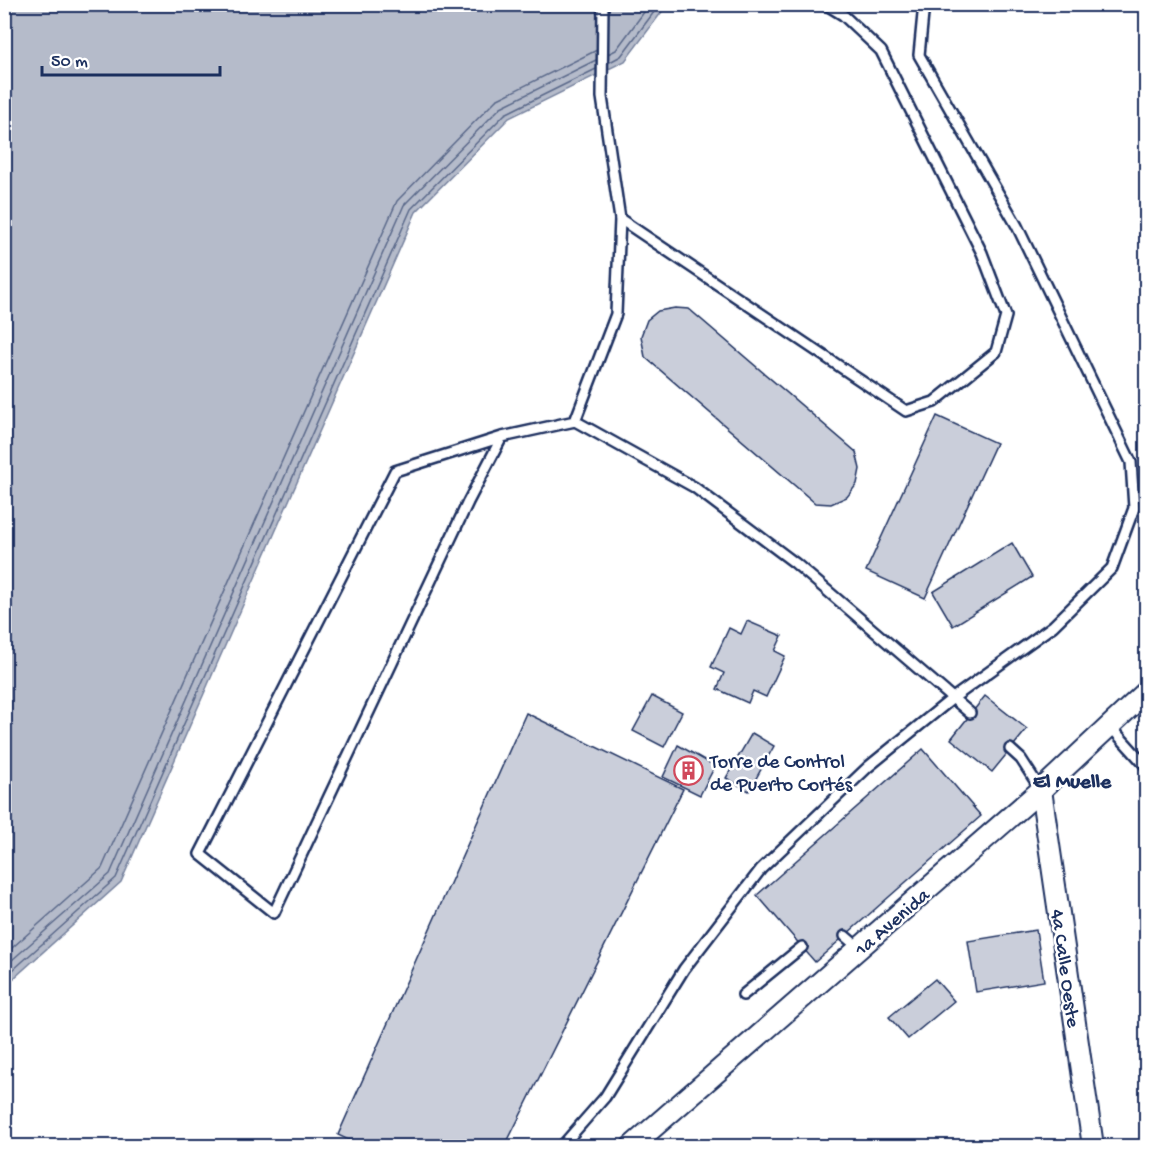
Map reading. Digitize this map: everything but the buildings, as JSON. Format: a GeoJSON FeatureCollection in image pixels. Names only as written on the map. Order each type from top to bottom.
{"type":"FeatureCollection","features":[{"type":"Feature","properties":{"kind":"street","name":"1a Avenida"},"geometry":{"type":"LineString","coordinates":[[632,1146],[852,942],[1041,790],[1146,692]]}},
{"type":"Feature","properties":{"kind":"street","name":"4a Calle Oeste"},"geometry":{"type":"LineString","coordinates":[[1041,790],[1094,1146]]}},
{"type":"Feature","properties":{"kind":"lane"},"geometry":{"type":"LineString","coordinates":[[575,421],[616,314],[620,219],[602,97],[603,4]]}},
{"type":"Feature","properties":{"kind":"lane"},"geometry":{"type":"LineString","coordinates":[[620,219],[906,411],[934,402],[996,352],[1006,316],[982,253],[880,51],[843,15],[825,4]]}},
{"type":"Feature","properties":{"kind":"lane"},"geometry":{"type":"LineString","coordinates":[[562,1146],[605,1097],[684,969],[761,869],[868,767],[953,698],[1053,626],[1112,568],[1134,508],[1131,462],[1017,226],[919,56],[924,4]]}},
{"type":"Feature","properties":{"kind":"lane"},"geometry":{"type":"LineString","coordinates":[[502,437],[468,502],[274,913],[200,854],[394,471],[502,437],[575,421],[694,487],[795,562],[970,713]]}},
{"type":"Feature","properties":{"kind":"lane"},"geometry":{"type":"LineString","coordinates":[[1110,726],[1146,766]]}},
{"type":"Feature","properties":{"kind":"lane"},"geometry":{"type":"LineString","coordinates":[[1011,749],[1021,759],[1041,790]]}},
{"type":"Feature","properties":{"kind":"lane"},"geometry":{"type":"LineString","coordinates":[[743,995],[802,947]]}},
{"type":"Feature","properties":{"kind":"water"},"geometry":{"type":"Polygon","coordinates":[[[5,5],[667,5],[625,61],[509,118],[416,212],[121,882],[5,986],[5,5]]]}},
{"type":"Feature","properties":{"kind":"place","name":"Torre de Control de Puerto Cortés"},"geometry":{"type":"Point","coordinates":[689,771]}},
{"type":"Feature","properties":{"kind":"district","name":"El Muelle"},"geometry":{"type":"Point","coordinates":[1072,780]}}]}
